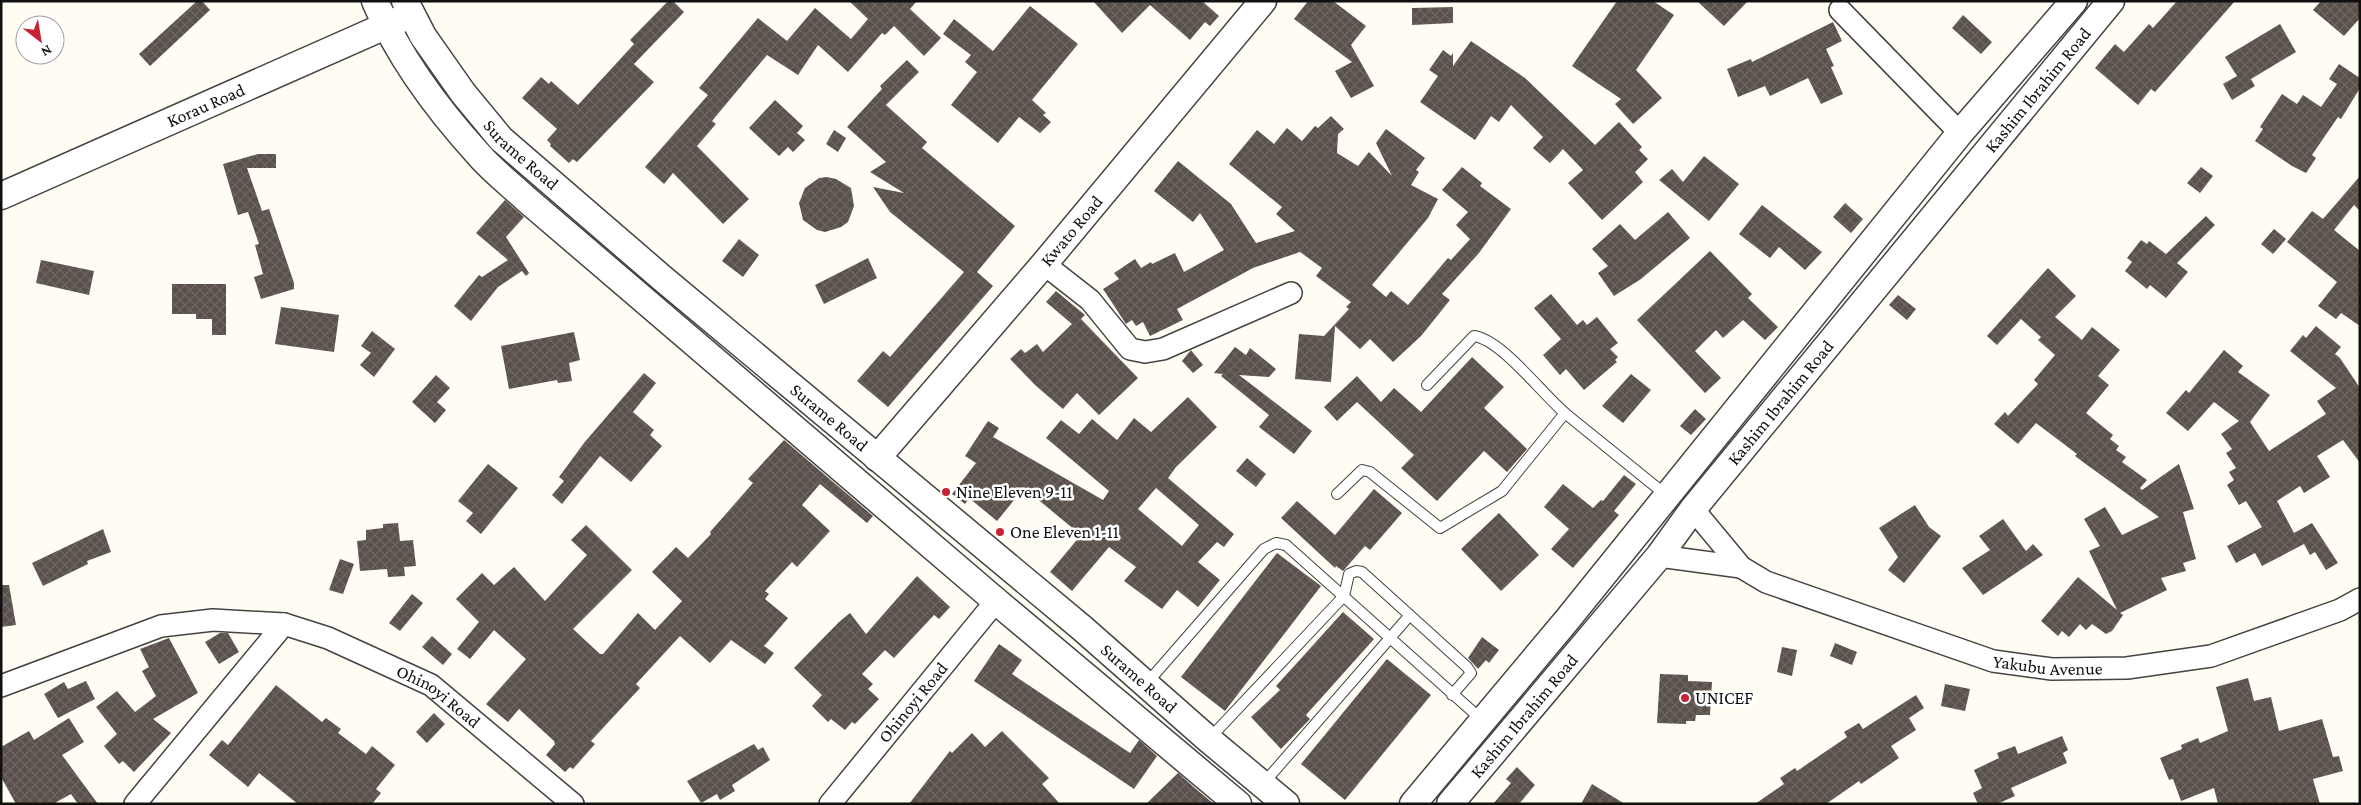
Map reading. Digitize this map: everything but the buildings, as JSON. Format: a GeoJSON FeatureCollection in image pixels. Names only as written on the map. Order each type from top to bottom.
{"type":"FeatureCollection","features":[{"type":"Feature","properties":{"kind":"street","name":"Surame Road"},"geometry":{"type":"LineString","coordinates":[[375,1],[386,26],[441,110],[480,157],[526,199],[996,602],[1238,804]]}},
{"type":"Feature","properties":{"kind":"street","name":"Kwato Road"},"geometry":{"type":"LineString","coordinates":[[877,458],[1044,264],[1263,1]]}},
{"type":"Feature","properties":{"kind":"street","name":"Kashim Ibrahim Road"},"geometry":{"type":"LineString","coordinates":[[1413,804],[1567,620],[1960,133],[2074,1]]}},
{"type":"Feature","properties":{"kind":"street","name":"Kashim Ibrahim Road"},"geometry":{"type":"LineString","coordinates":[[1450,804],[1659,556],[1693,509],[1905,251],[1992,149],[2111,1]]}},
{"type":"Feature","properties":{"kind":"street","name":"Surame Road"},"geometry":{"type":"LineString","coordinates":[[408,8],[463,93],[501,138],[662,278],[1147,683],[1208,740],[1286,804]]}},
{"type":"Feature","properties":{"kind":"street","name":"Korau Road"},"geometry":{"type":"LineString","coordinates":[[1,196],[386,26],[408,8]]}},
{"type":"Feature","properties":{"kind":"street"},"geometry":{"type":"LineString","coordinates":[[1840,10],[1960,133]]}},
{"type":"Feature","properties":{"kind":"street"},"geometry":{"type":"LineString","coordinates":[[1880,232],[1905,251]]}},
{"type":"Feature","properties":{"kind":"street"},"geometry":{"type":"LineString","coordinates":[[1044,264],[1090,300],[1130,349],[1145,352],[1163,349],[1291,294]]}},
{"type":"Feature","properties":{"kind":"street","name":"Yakubu Avenue"},"geometry":{"type":"LineString","coordinates":[[1693,509],[1741,567],[1766,582],[1993,661],[2052,669],[2127,668],[2210,656],[2332,614],[2360,599]]}},
{"type":"Feature","properties":{"kind":"street","name":"Yakubu Avenue"},"geometry":{"type":"LineString","coordinates":[[1659,556],[1741,567]]}},
{"type":"Feature","properties":{"kind":"street","name":"Ohinoyi Road"},"geometry":{"type":"LineString","coordinates":[[830,804],[996,602]]}},
{"type":"Feature","properties":{"kind":"street","name":"Ohinoyi Road"},"geometry":{"type":"LineString","coordinates":[[1,686],[161,626],[212,620],[284,624],[328,638],[431,685],[573,804]]}},
{"type":"Feature","properties":{"kind":"street"},"geometry":{"type":"LineString","coordinates":[[135,804],[284,624]]}},
{"type":"Feature","properties":{"kind":"lane"},"geometry":{"type":"LineString","coordinates":[[1427,385],[1474,336],[1484,338],[1514,363],[1565,413],[1666,495]]}},
{"type":"Feature","properties":{"kind":"lane"},"geometry":{"type":"LineString","coordinates":[[1337,494],[1362,470],[1370,472],[1440,528],[1502,491],[1565,413]]}},
{"type":"Feature","properties":{"kind":"lane"},"geometry":{"type":"LineString","coordinates":[[1147,683],[1264,549],[1276,543],[1286,545],[1482,720]]}},
{"type":"Feature","properties":{"kind":"lane"},"geometry":{"type":"LineString","coordinates":[[1208,740],[1344,596],[1349,574],[1356,571],[1362,572],[1471,672],[1452,695]]}},
{"type":"Feature","properties":{"kind":"lane"},"geometry":{"type":"LineString","coordinates":[[1262,785],[1410,615]]}},
{"type":"Feature","properties":{"kind":"place","name":"Nine Eleven 9-11"},"geometry":{"type":"Point","coordinates":[946,492]}},
{"type":"Feature","properties":{"kind":"place","name":"One Eleven 1-11"},"geometry":{"type":"Point","coordinates":[1000,532]}},
{"type":"Feature","properties":{"kind":"place","name":"UNICEF"},"geometry":{"type":"Point","coordinates":[1685,698]}}]}
